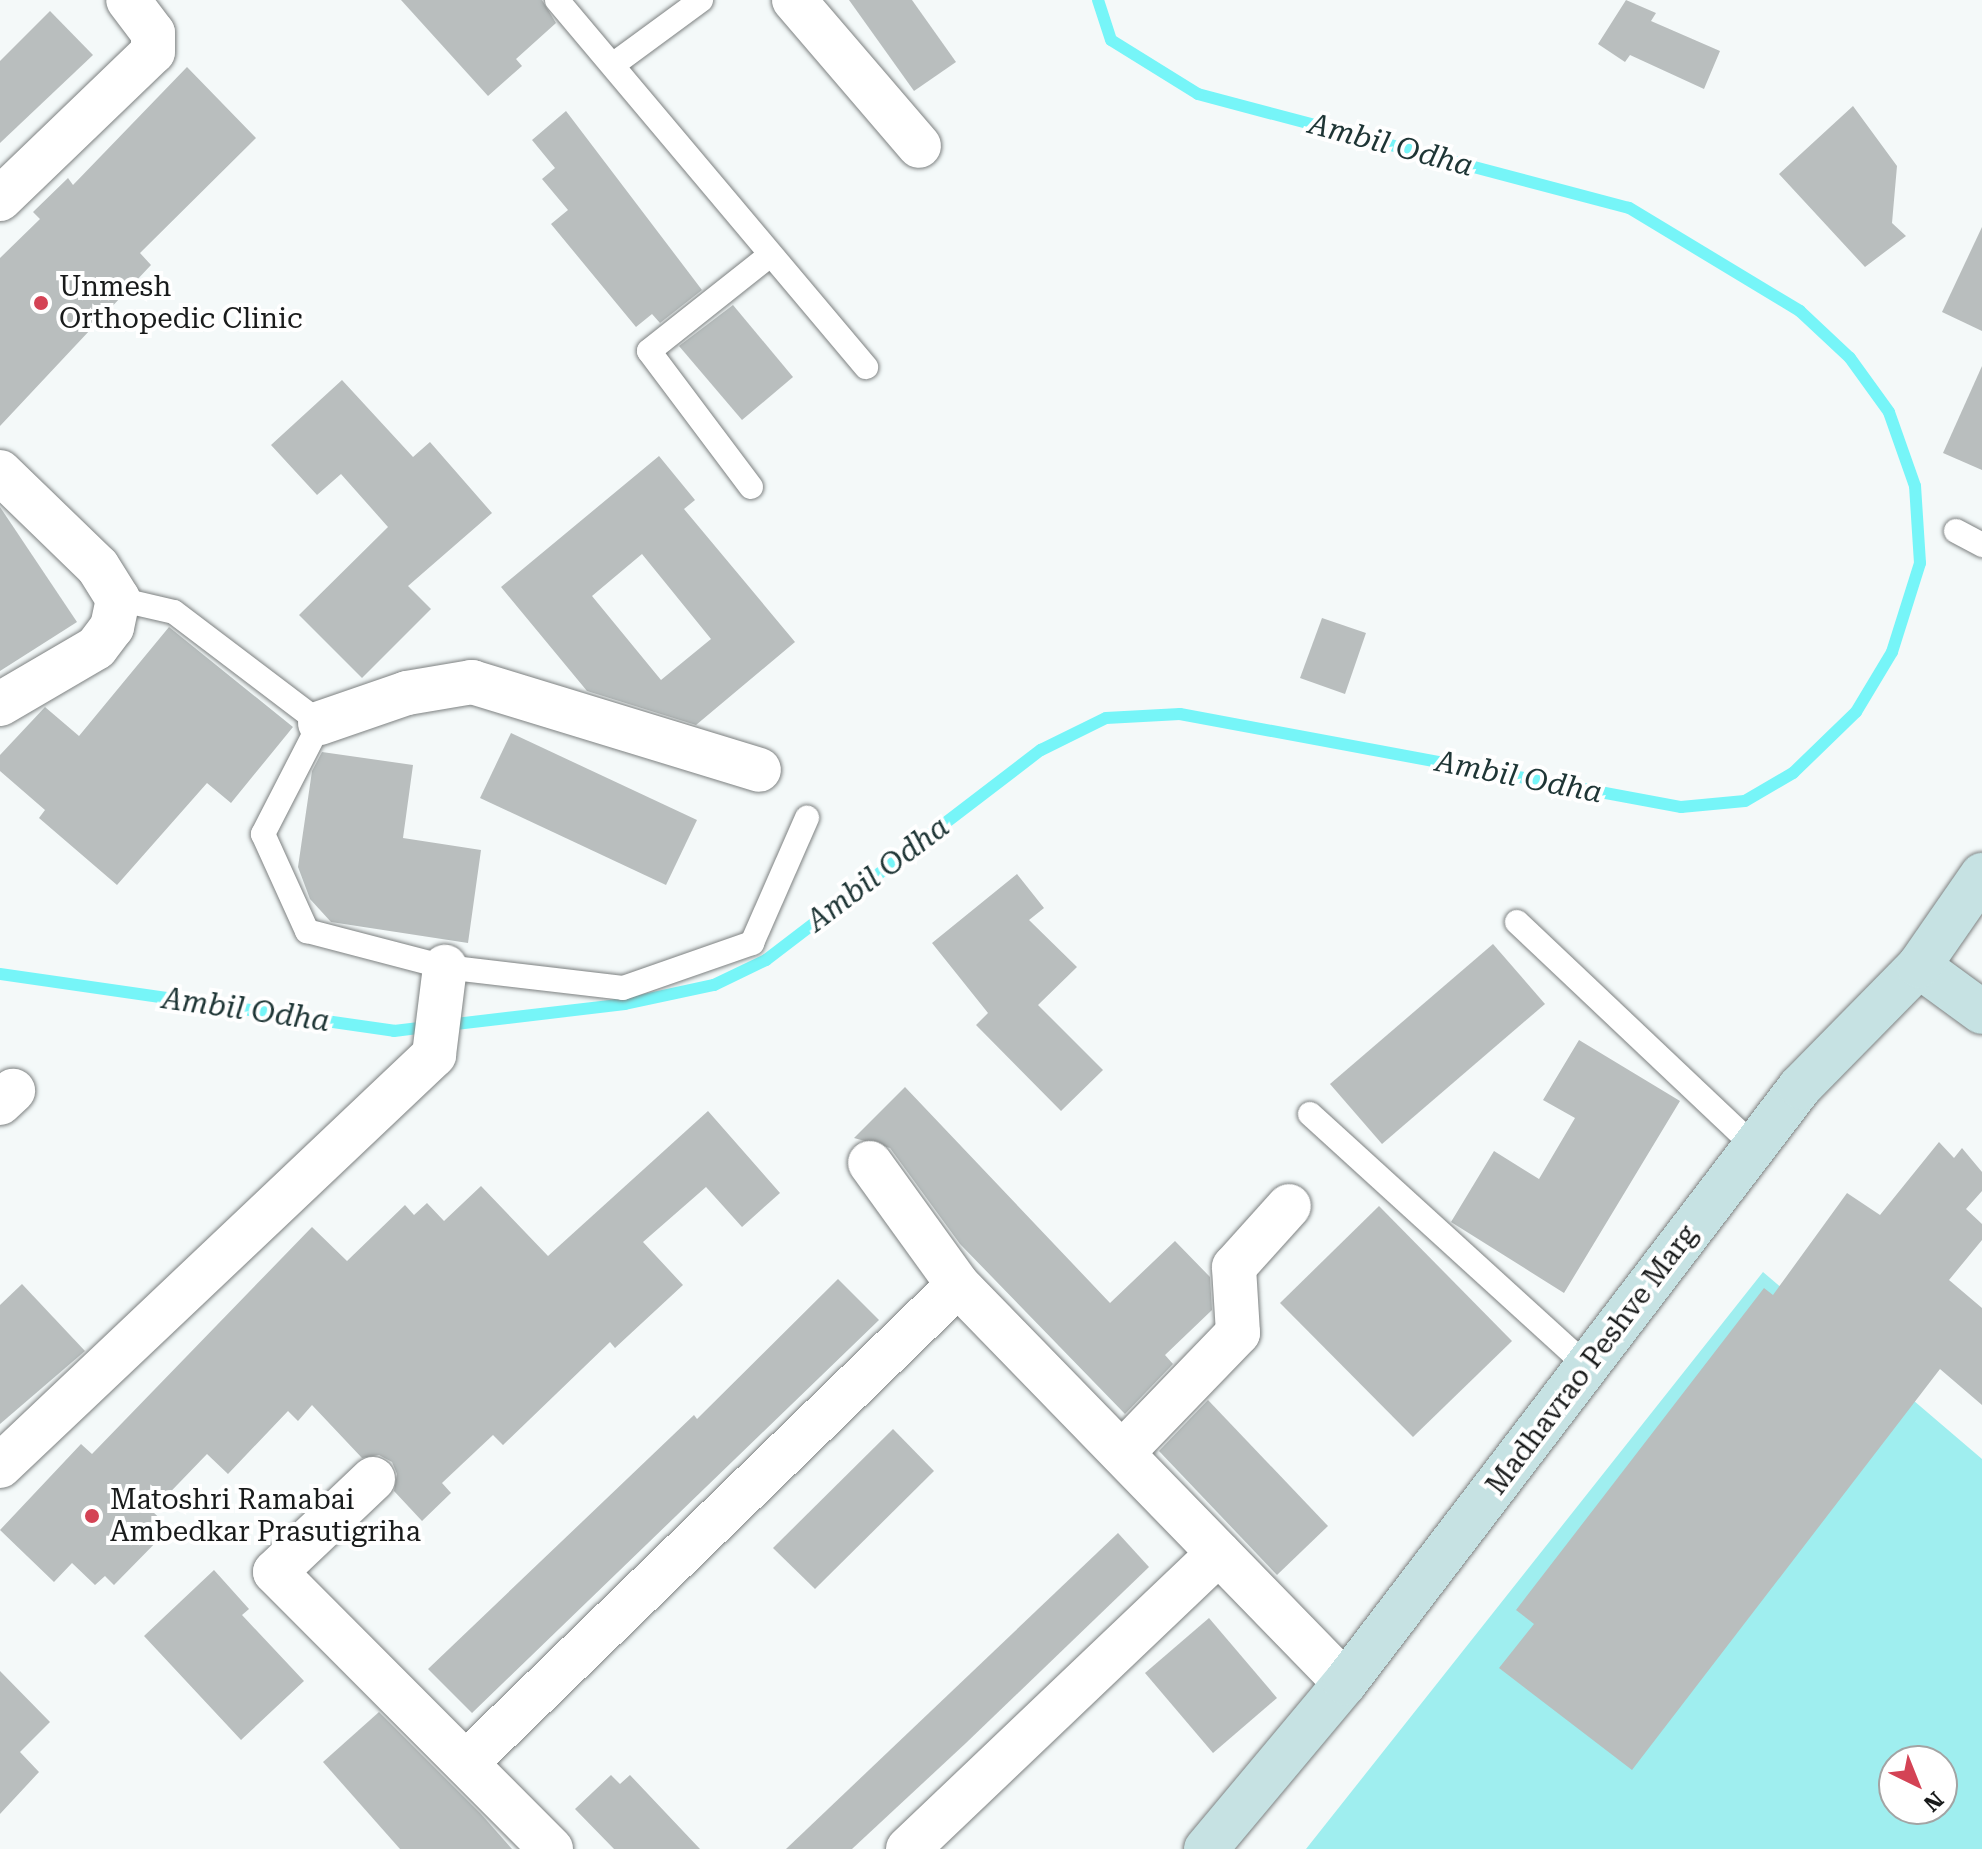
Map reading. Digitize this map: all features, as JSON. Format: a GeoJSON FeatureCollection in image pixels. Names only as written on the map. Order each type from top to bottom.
{"type":"FeatureCollection","features":[{"type":"Feature","properties":{"kind":"street"},"geometry":{"type":"LineString","coordinates":[[0,199],[153,52],[153,33],[128,0]]}},
{"type":"Feature","properties":{"kind":"street"},"geometry":{"type":"LineString","coordinates":[[794,0],[919,146]]}},
{"type":"Feature","properties":{"kind":"street"},"geometry":{"type":"LineString","coordinates":[[0,472],[98,567],[118,599],[112,627],[96,648],[0,704]]}},
{"type":"Feature","properties":{"kind":"street"},"geometry":{"type":"LineString","coordinates":[[320,723],[407,693],[472,682],[759,770]]}},
{"type":"Feature","properties":{"kind":"street","name":"Madhavrao Peshve Marg"},"geometry":{"type":"LineString","coordinates":[[1206,1849],[1345,1683],[1800,1087],[1919,966],[1982,875]]}},
{"type":"Feature","properties":{"kind":"street"},"geometry":{"type":"LineString","coordinates":[[1919,966],[1982,1012]]}},
{"type":"Feature","properties":{"kind":"street"},"geometry":{"type":"LineString","coordinates":[[0,1466],[434,1055],[442,986]]}},
{"type":"Feature","properties":{"kind":"street"},"geometry":{"type":"LineString","coordinates":[[870,1163],[958,1285],[1345,1683]]}},
{"type":"Feature","properties":{"kind":"street"},"geometry":{"type":"LineString","coordinates":[[1122,1453],[1238,1333],[1234,1267],[1289,1206]]}},
{"type":"Feature","properties":{"kind":"street"},"geometry":{"type":"LineString","coordinates":[[468,1761],[958,1285]]}},
{"type":"Feature","properties":{"kind":"street"},"geometry":{"type":"LineString","coordinates":[[373,1479],[275,1572],[468,1761],[551,1849]]}},
{"type":"Feature","properties":{"kind":"street"},"geometry":{"type":"LineString","coordinates":[[908,1849],[1219,1553]]}},
{"type":"Feature","properties":{"kind":"lane"},"geometry":{"type":"LineString","coordinates":[[557,0],[866,367]]}},
{"type":"Feature","properties":{"kind":"lane"},"geometry":{"type":"LineString","coordinates":[[614,64],[701,0]]}},
{"type":"Feature","properties":{"kind":"lane"},"geometry":{"type":"LineString","coordinates":[[751,487],[649,351],[770,255]]}},
{"type":"Feature","properties":{"kind":"lane"},"geometry":{"type":"LineString","coordinates":[[1956,531],[1982,545]]}},
{"type":"Feature","properties":{"kind":"lane"},"geometry":{"type":"LineString","coordinates":[[118,599],[174,612],[320,723],[263,834],[307,931],[442,986],[623,988],[752,943],[807,818]]}},
{"type":"Feature","properties":{"kind":"lane"},"geometry":{"type":"LineString","coordinates":[[1517,922],[1755,1147]]}},
{"type":"Feature","properties":{"kind":"lane"},"geometry":{"type":"LineString","coordinates":[[1310,1114],[1587,1366]]}},
{"type":"Feature","properties":{"kind":"shaded area"},"geometry":{"type":"Polygon","coordinates":[[[1763,1272],[1982,1459],[1982,1849],[1306,1849],[1763,1272]]]}},
{"type":"Feature","properties":{"kind":"building"},"geometry":{"type":"Polygon","coordinates":[[[401,0],[542,0],[556,23],[516,59],[522,66],[488,96],[401,0]]]}},
{"type":"Feature","properties":{"kind":"building"},"geometry":{"type":"Polygon","coordinates":[[[849,0],[912,0],[956,62],[914,91],[849,0]]]}},
{"type":"Feature","properties":{"kind":"building"},"geometry":{"type":"Polygon","coordinates":[[[1626,0],[1656,13],[1651,21],[1720,51],[1704,89],[1630,55],[1625,62],[1598,44],[1626,0]]]}},
{"type":"Feature","properties":{"kind":"building"},"geometry":{"type":"Polygon","coordinates":[[[50,11],[93,55],[0,143],[0,61],[50,11]]]}},
{"type":"Feature","properties":{"kind":"building"},"geometry":{"type":"Polygon","coordinates":[[[187,67],[256,138],[140,253],[151,265],[0,426],[0,258],[40,219],[33,212],[68,178],[73,185],[187,67]]]}},
{"type":"Feature","properties":{"kind":"building"},"geometry":{"type":"Polygon","coordinates":[[[1853,106],[1897,166],[1892,223],[1906,236],[1865,267],[1779,174],[1853,106]]]}},
{"type":"Feature","properties":{"kind":"building"},"geometry":{"type":"Polygon","coordinates":[[[566,111],[702,290],[660,323],[652,314],[636,327],[551,224],[568,210],[542,179],[555,168],[532,140],[566,111]]]}},
{"type":"Feature","properties":{"kind":"building"},"geometry":{"type":"Polygon","coordinates":[[[1982,227],[1982,331],[1942,312],[1982,227]]]}},
{"type":"Feature","properties":{"kind":"building"},"geometry":{"type":"Polygon","coordinates":[[[733,305],[793,377],[742,420],[679,346],[733,305]]]}},
{"type":"Feature","properties":{"kind":"building"},"geometry":{"type":"Polygon","coordinates":[[[1982,366],[1982,470],[1943,453],[1982,366]]]}},
{"type":"Feature","properties":{"kind":"building"},"geometry":{"type":"Polygon","coordinates":[[[342,380],[413,457],[430,442],[492,513],[408,586],[431,609],[362,678],[299,615],[388,527],[341,474],[317,495],[271,445],[342,380]]]}},
{"type":"Feature","properties":{"kind":"building"},"geometry":{"type":"Polygon","coordinates":[[[659,456],[695,500],[684,509],[795,642],[696,725],[587,691],[501,587],[659,456]],[[642,554],[592,596],[661,680],[711,639],[642,554]]]}},
{"type":"Feature","properties":{"kind":"building"},"geometry":{"type":"Polygon","coordinates":[[[0,507],[77,622],[0,671],[0,507]]]}},
{"type":"Feature","properties":{"kind":"building"},"geometry":{"type":"Polygon","coordinates":[[[1322,618],[1366,633],[1345,694],[1300,678],[1322,618]]]}},
{"type":"Feature","properties":{"kind":"building"},"geometry":{"type":"Polygon","coordinates":[[[169,627],[293,727],[231,803],[207,783],[117,885],[39,818],[45,810],[0,771],[0,755],[45,707],[79,736],[169,627]]]}},
{"type":"Feature","properties":{"kind":"building"},"geometry":{"type":"Polygon","coordinates":[[[511,733],[697,820],[666,885],[480,798],[511,733]]]}},
{"type":"Feature","properties":{"kind":"building"},"geometry":{"type":"Polygon","coordinates":[[[322,752],[413,765],[403,838],[481,850],[468,943],[331,922],[310,899],[298,867],[312,771],[322,752]]]}},
{"type":"Feature","properties":{"kind":"building"},"geometry":{"type":"Polygon","coordinates":[[[1017,874],[1044,908],[1029,920],[1077,967],[1038,1005],[1103,1070],[1061,1111],[976,1025],[988,1013],[932,943],[1017,874]]]}},
{"type":"Feature","properties":{"kind":"building"},"geometry":{"type":"Polygon","coordinates":[[[1493,944],[1545,1004],[1382,1144],[1330,1084],[1493,944]]]}},
{"type":"Feature","properties":{"kind":"building"},"geometry":{"type":"Polygon","coordinates":[[[1579,1040],[1680,1101],[1564,1293],[1451,1222],[1494,1151],[1539,1179],[1575,1118],[1543,1100],[1579,1040]]]}},
{"type":"Feature","properties":{"kind":"building"},"geometry":{"type":"Polygon","coordinates":[[[905,1087],[1110,1303],[1175,1241],[1210,1277],[1212,1310],[1165,1355],[1173,1364],[1125,1414],[960,1244],[890,1148],[854,1138],[905,1087]]]}},
{"type":"Feature","properties":{"kind":"building"},"geometry":{"type":"Polygon","coordinates":[[[708,1111],[780,1193],[742,1227],[706,1187],[643,1242],[683,1285],[615,1348],[610,1342],[503,1445],[493,1435],[442,1483],[451,1493],[422,1521],[394,1491],[397,1474],[392,1462],[379,1455],[362,1458],[312,1405],[298,1421],[288,1411],[228,1474],[207,1454],[152,1511],[170,1528],[114,1585],[105,1576],[95,1585],[72,1563],[54,1582],[0,1530],[81,1444],[92,1454],[312,1227],[347,1261],[405,1205],[414,1215],[427,1203],[444,1221],[481,1186],[548,1256],[708,1111]]]}},
{"type":"Feature","properties":{"kind":"building"},"geometry":{"type":"Polygon","coordinates":[[[1939,1142],[1954,1158],[1962,1148],[1982,1172],[1982,1191],[1966,1209],[1982,1224],[1982,1240],[1949,1280],[1982,1308],[1982,1405],[1940,1369],[1632,1770],[1499,1668],[1534,1624],[1516,1610],[1764,1288],[1773,1295],[1847,1193],[1880,1215],[1939,1142]]]}},
{"type":"Feature","properties":{"kind":"building"},"geometry":{"type":"Polygon","coordinates":[[[1379,1206],[1512,1341],[1413,1437],[1280,1303],[1379,1206]]]}},
{"type":"Feature","properties":{"kind":"building"},"geometry":{"type":"Polygon","coordinates":[[[838,1279],[879,1320],[472,1713],[428,1669],[694,1415],[697,1419],[838,1279]]]}},
{"type":"Feature","properties":{"kind":"building"},"geometry":{"type":"Polygon","coordinates":[[[22,1284],[85,1351],[0,1424],[0,1305],[22,1284]]]}},
{"type":"Feature","properties":{"kind":"building"},"geometry":{"type":"Polygon","coordinates":[[[1208,1400],[1328,1526],[1277,1575],[1159,1451],[1208,1400]]]}},
{"type":"Feature","properties":{"kind":"building"},"geometry":{"type":"Polygon","coordinates":[[[893,1429],[934,1471],[815,1589],[773,1548],[893,1429]]]}},
{"type":"Feature","properties":{"kind":"building"},"geometry":{"type":"Polygon","coordinates":[[[1118,1533],[1149,1567],[966,1743],[852,1849],[786,1849],[1118,1533]]]}},
{"type":"Feature","properties":{"kind":"building"},"geometry":{"type":"Polygon","coordinates":[[[214,1570],[249,1609],[242,1615],[304,1681],[241,1740],[144,1636],[214,1570]]]}},
{"type":"Feature","properties":{"kind":"building"},"geometry":{"type":"Polygon","coordinates":[[[1209,1618],[1277,1698],[1213,1753],[1145,1673],[1209,1618]]]}},
{"type":"Feature","properties":{"kind":"building"},"geometry":{"type":"Polygon","coordinates":[[[0,1671],[50,1722],[20,1752],[39,1772],[0,1814],[0,1671]]]}},
{"type":"Feature","properties":{"kind":"building"},"geometry":{"type":"Polygon","coordinates":[[[379,1712],[512,1849],[400,1849],[323,1762],[379,1712]]]}},
{"type":"Feature","properties":{"kind":"building"},"geometry":{"type":"Polygon","coordinates":[[[611,1775],[620,1784],[630,1775],[700,1849],[614,1849],[575,1809],[611,1775]]]}},
{"type":"Feature","properties":{"kind":"waterway","name":"Ambil Odha"},"geometry":{"type":"LineString","coordinates":[[447,1025],[625,1004],[714,985],[766,960],[1041,750],[1106,718],[1180,714],[1681,807],[1745,801],[1793,773],[1856,712],[1892,652],[1920,563],[1915,486],[1889,412],[1850,358],[1800,311],[1629,208],[1198,94],[1111,40],[1098,0]]}},
{"type":"Feature","properties":{"kind":"waterway","name":"Ambil Odha"},"geometry":{"type":"LineString","coordinates":[[0,974],[394,1031],[428,1027]]}},
{"type":"Feature","properties":{"kind":"place","name":"Unmesh Orthopedic Clinic"},"geometry":{"type":"Point","coordinates":[41,303]}},
{"type":"Feature","properties":{"kind":"place","name":"Matoshri Ramabai Ambedkar Prasutigriha"},"geometry":{"type":"Point","coordinates":[92,1516]}}]}
